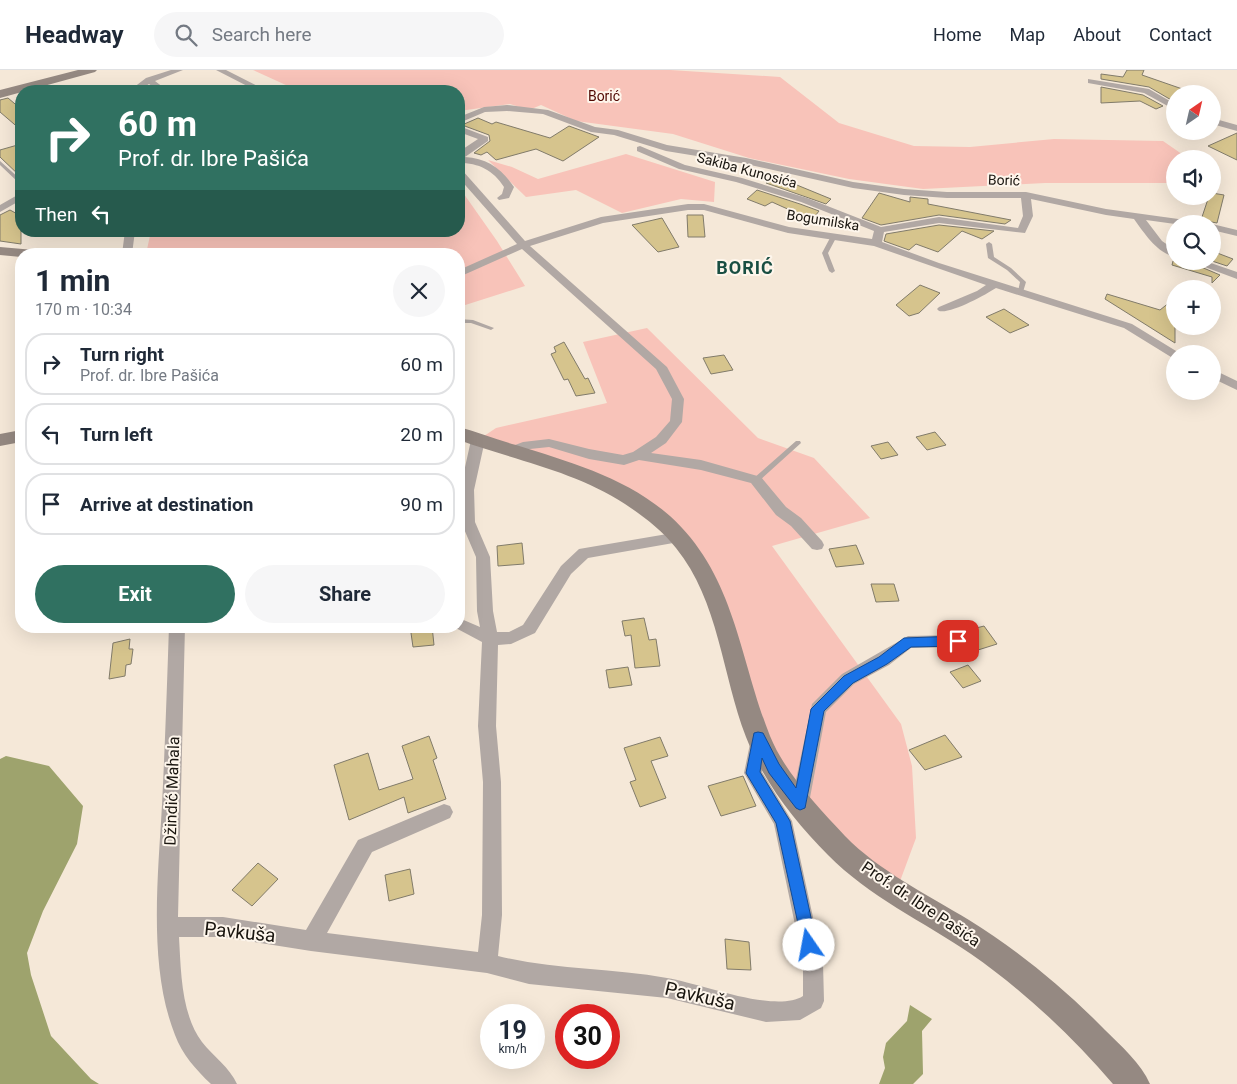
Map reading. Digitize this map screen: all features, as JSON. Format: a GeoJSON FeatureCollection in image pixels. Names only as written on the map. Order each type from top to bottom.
{"type":"FeatureCollection","features":[{"type":"Feature","properties":{"kind":"street"},"geometry":{"type":"LineString","coordinates":[[47,85],[91,70]]}},
{"type":"Feature","properties":{"kind":"street"},"geometry":{"type":"LineString","coordinates":[[142,85],[149,80],[179,70]]}},
{"type":"Feature","properties":{"kind":"street"},"geometry":{"type":"LineString","coordinates":[[220,70],[251,85]]}},
{"type":"Feature","properties":{"kind":"street"},"geometry":{"type":"LineString","coordinates":[[149,80],[156,85]]}},
{"type":"Feature","properties":{"kind":"street"},"geometry":{"type":"LineString","coordinates":[[1091,81],[1146,91],[1166,101]]}},
{"type":"Feature","properties":{"kind":"street"},"geometry":{"type":"LineString","coordinates":[[0,94],[15,92]]}},
{"type":"Feature","properties":{"kind":"street","name":"Borić"},"geometry":{"type":"LineString","coordinates":[[465,118],[484,110],[515,109],[545,112],[594,130],[614,132],[666,148],[746,161],[853,185],[904,192],[947,195],[1026,195],[1106,212],[1166,220]]}},
{"type":"Feature","properties":{"kind":"street"},"geometry":{"type":"LineString","coordinates":[[1221,123],[1237,128]]}},
{"type":"Feature","properties":{"kind":"street","name":"Sakiba Kunosića"},"geometry":{"type":"LineString","coordinates":[[594,130],[682,167],[739,180],[804,200],[880,230]]}},
{"type":"Feature","properties":{"kind":"street"},"geometry":{"type":"LineString","coordinates":[[465,131],[485,139],[465,152]]}},
{"type":"Feature","properties":{"kind":"street"},"geometry":{"type":"LineString","coordinates":[[465,159],[492,166],[503,177],[509,187],[506,196],[502,198]]}},
{"type":"Feature","properties":{"kind":"street"},"geometry":{"type":"LineString","coordinates":[[465,179],[523,245],[660,367],[678,400],[676,422],[661,440],[638,455],[624,460],[588,454],[549,443],[528,445],[512,451]]}},
{"type":"Feature","properties":{"kind":"street"},"geometry":{"type":"LineString","coordinates":[[876,243],[880,230],[940,220],[1021,231],[1028,220],[1030,212],[1026,206],[1026,195]]}},
{"type":"Feature","properties":{"kind":"street"},"geometry":{"type":"LineString","coordinates":[[0,209],[15,200]]}},
{"type":"Feature","properties":{"kind":"street","name":"Bogumilska"},"geometry":{"type":"LineString","coordinates":[[465,271],[523,245],[601,220],[688,207],[704,207],[780,228],[832,238],[876,243],[994,284],[1021,290],[1128,326],[1166,349]]}},
{"type":"Feature","properties":{"kind":"street"},"geometry":{"type":"LineString","coordinates":[[1138,216],[1156,241],[1166,251]]}},
{"type":"Feature","properties":{"kind":"street"},"geometry":{"type":"LineString","coordinates":[[1221,229],[1237,233]]}},
{"type":"Feature","properties":{"kind":"street"},"geometry":{"type":"LineString","coordinates":[[0,251],[15,252]]}},
{"type":"Feature","properties":{"kind":"street"},"geometry":{"type":"LineString","coordinates":[[1220,270],[1237,276]]}},
{"type":"Feature","properties":{"kind":"street"},"geometry":{"type":"LineString","coordinates":[[943,309],[981,293],[994,284]]}},
{"type":"Feature","properties":{"kind":"street"},"geometry":{"type":"LineString","coordinates":[[1221,378],[1237,386]]}},
{"type":"Feature","properties":{"kind":"street"},"geometry":{"type":"LineString","coordinates":[[0,440],[15,437]]}},
{"type":"Feature","properties":{"kind":"street"},"geometry":{"type":"LineString","coordinates":[[468,437],[468,522],[483,557],[486,611],[490,639],[487,726],[492,782],[492,915],[487,962]]}},
{"type":"Feature","properties":{"kind":"street","name":"Prof. dr. Ibre Pašića"},"geometry":{"type":"LineString","coordinates":[[468,437],[604,483],[635,501],[680,537],[702,570],[726,625],[758,738],[774,768],[800,803],[839,847],[896,892],[1003,959],[1046,995],[1108,1054],[1134,1084]]}},
{"type":"Feature","properties":{"kind":"street"},"geometry":{"type":"LineString","coordinates":[[638,455],[701,465],[756,480],[781,512],[796,522],[817,545]]}},
{"type":"Feature","properties":{"kind":"street"},"geometry":{"type":"LineString","coordinates":[[465,627],[490,639],[511,638],[528,629],[566,570],[584,553],[680,537]]}},
{"type":"Feature","properties":{"kind":"street","name":"Džindić Mahala"},"geometry":{"type":"LineString","coordinates":[[177,633],[169,879],[170,957],[176,1002],[186,1035],[202,1060],[226,1084]]}},
{"type":"Feature","properties":{"kind":"street"},"geometry":{"type":"LineString","coordinates":[[800,803],[818,709],[848,679],[883,660],[908,642],[958,641]]}},
{"type":"Feature","properties":{"kind":"street","name":"Pavkuša"},"geometry":{"type":"LineString","coordinates":[[169,927],[222,927],[311,941],[487,962],[529,974],[668,988],[766,1012],[800,1010],[814,1001],[813,963],[783,821],[753,773],[758,738]]}},
{"type":"Feature","properties":{"kind":"street"},"geometry":{"type":"LineString","coordinates":[[311,941],[365,846],[444,812]]}},
{"type":"Feature","properties":{"kind":"lane"},"geometry":{"type":"LineString","coordinates":[[0,162],[15,176]]}},
{"type":"Feature","properties":{"kind":"lane"},"geometry":{"type":"LineString","coordinates":[[832,238],[825,253],[832,271]]}},
{"type":"Feature","properties":{"kind":"lane"},"geometry":{"type":"LineString","coordinates":[[989,244],[991,258],[1009,269],[1023,282],[1021,290]]}},
{"type":"Feature","properties":{"kind":"lane"},"geometry":{"type":"LineString","coordinates":[[465,320],[492,328]]}},
{"type":"Feature","properties":{"kind":"lane"},"geometry":{"type":"LineString","coordinates":[[756,480],[798,443]]}},
{"type":"Feature","properties":{"kind":"green space"},"geometry":{"type":"Polygon","coordinates":[[[253,70],[670,70],[780,77],[839,123],[914,146],[970,147],[1054,139],[1163,141],[1176,150],[1166,150],[1166,183],[1045,183],[923,189],[849,179],[749,158],[673,134],[576,121],[541,105],[529,110],[510,104],[465,110],[465,85],[286,85],[253,70]]]}},
{"type":"Feature","properties":{"kind":"green space"},"geometry":{"type":"Polygon","coordinates":[[[626,154],[715,182],[714,202],[681,199],[622,213],[576,190],[526,197],[488,160],[512,167],[538,179],[626,154]]]}},
{"type":"Feature","properties":{"kind":"green space"},"geometry":{"type":"Polygon","coordinates":[[[465,196],[497,241],[525,286],[465,305],[465,248],[147,248],[150,237],[465,237],[465,196]]]}},
{"type":"Feature","properties":{"kind":"green space"},"geometry":{"type":"Polygon","coordinates":[[[647,328],[758,438],[814,458],[870,518],[772,546],[901,724],[912,766],[916,838],[896,892],[774,768],[702,570],[635,501],[478,440],[496,428],[607,403],[583,342],[647,328]]]}},
{"type":"Feature","properties":{"kind":"shaded area"},"geometry":{"type":"Polygon","coordinates":[[[6,756],[49,766],[83,806],[77,844],[43,911],[27,953],[31,975],[51,1036],[91,1079],[99,1084],[0,1084],[0,759],[6,756]]]}},
{"type":"Feature","properties":{"kind":"shaded area"},"geometry":{"type":"Polygon","coordinates":[[[910,1005],[932,1019],[922,1031],[923,1074],[913,1084],[879,1084],[885,1068],[883,1057],[886,1043],[907,1021],[910,1005]]]}},
{"type":"Feature","properties":{"kind":"building"},"geometry":{"type":"Polygon","coordinates":[[[1127,70],[1144,70],[1142,75],[1171,85],[1166,85],[1166,97],[1149,87],[1101,79],[1101,74],[1123,77],[1127,70]]]}},
{"type":"Feature","properties":{"kind":"building"},"geometry":{"type":"Polygon","coordinates":[[[1101,87],[1143,95],[1163,106],[1156,109],[1140,101],[1101,103],[1101,87]]]}},
{"type":"Feature","properties":{"kind":"building"},"geometry":{"type":"Polygon","coordinates":[[[8,98],[15,104],[15,125],[0,112],[0,100],[8,98]]]}},
{"type":"Feature","properties":{"kind":"building"},"geometry":{"type":"Polygon","coordinates":[[[478,118],[492,124],[496,122],[550,138],[569,126],[599,137],[563,161],[536,149],[496,160],[487,152],[481,155],[474,153],[490,141],[489,135],[465,126],[465,124],[478,118]]]}},
{"type":"Feature","properties":{"kind":"building"},"geometry":{"type":"Polygon","coordinates":[[[1237,133],[1237,160],[1221,152],[1221,150],[1208,146],[1237,133]]]}},
{"type":"Feature","properties":{"kind":"building"},"geometry":{"type":"Polygon","coordinates":[[[15,146],[15,171],[0,157],[0,150],[15,146]]]}},
{"type":"Feature","properties":{"kind":"building"},"geometry":{"type":"Polygon","coordinates":[[[770,179],[789,185],[792,183],[831,199],[826,204],[766,183],[770,179]]]}},
{"type":"Feature","properties":{"kind":"building"},"geometry":{"type":"Polygon","coordinates":[[[757,190],[819,211],[812,220],[772,202],[765,206],[747,199],[757,190]]]}},
{"type":"Feature","properties":{"kind":"building"},"geometry":{"type":"Polygon","coordinates":[[[879,193],[910,202],[910,197],[928,199],[928,204],[1011,220],[1005,224],[939,215],[881,225],[862,218],[879,193]]]}},
{"type":"Feature","properties":{"kind":"building"},"geometry":{"type":"Polygon","coordinates":[[[1221,194],[1224,195],[1219,215],[1203,215],[1206,205],[1221,205],[1221,194]]]}},
{"type":"Feature","properties":{"kind":"building"},"geometry":{"type":"Polygon","coordinates":[[[10,210],[15,213],[15,237],[21,237],[21,244],[0,241],[0,215],[10,210]]]}},
{"type":"Feature","properties":{"kind":"building"},"geometry":{"type":"Polygon","coordinates":[[[687,215],[703,215],[705,237],[688,237],[687,215]]]}},
{"type":"Feature","properties":{"kind":"building"},"geometry":{"type":"Polygon","coordinates":[[[662,218],[679,247],[658,252],[632,225],[662,218]]]}},
{"type":"Feature","properties":{"kind":"building"},"geometry":{"type":"Polygon","coordinates":[[[939,225],[994,231],[982,239],[962,231],[938,252],[916,244],[909,250],[884,241],[886,234],[939,225]]]}},
{"type":"Feature","properties":{"kind":"building"},"geometry":{"type":"Polygon","coordinates":[[[1221,254],[1233,259],[1227,266],[1221,264],[1221,254]]]}},
{"type":"Feature","properties":{"kind":"building"},"geometry":{"type":"Polygon","coordinates":[[[1189,270],[1208,270],[1220,275],[1215,280],[1212,280],[1212,277],[1189,270]]]}},
{"type":"Feature","properties":{"kind":"building"},"geometry":{"type":"Polygon","coordinates":[[[920,285],[940,293],[919,313],[909,316],[896,305],[920,285]]]}},
{"type":"Feature","properties":{"kind":"building"},"geometry":{"type":"Polygon","coordinates":[[[1107,294],[1160,310],[1166,305],[1166,335],[1175,335],[1175,343],[1105,299],[1107,294]]]}},
{"type":"Feature","properties":{"kind":"building"},"geometry":{"type":"Polygon","coordinates":[[[1004,309],[1029,325],[1010,333],[986,317],[1004,309]]]}},
{"type":"Feature","properties":{"kind":"building"},"geometry":{"type":"Polygon","coordinates":[[[564,342],[585,379],[588,378],[595,393],[576,396],[568,379],[564,380],[551,354],[556,352],[554,347],[564,342]]]}},
{"type":"Feature","properties":{"kind":"building"},"geometry":{"type":"Polygon","coordinates":[[[724,355],[733,370],[711,374],[703,358],[724,355]]]}},
{"type":"Feature","properties":{"kind":"building"},"geometry":{"type":"Polygon","coordinates":[[[935,432],[946,445],[927,450],[916,437],[935,432]]]}},
{"type":"Feature","properties":{"kind":"building"},"geometry":{"type":"Polygon","coordinates":[[[888,442],[898,455],[881,459],[871,446],[888,442]]]}},
{"type":"Feature","properties":{"kind":"building"},"geometry":{"type":"Polygon","coordinates":[[[522,543],[524,564],[498,566],[497,546],[522,543]]]}},
{"type":"Feature","properties":{"kind":"building"},"geometry":{"type":"Polygon","coordinates":[[[856,545],[864,564],[836,567],[829,549],[856,545]]]}},
{"type":"Feature","properties":{"kind":"building"},"geometry":{"type":"Polygon","coordinates":[[[871,584],[894,584],[899,601],[876,602],[871,584]]]}},
{"type":"Feature","properties":{"kind":"building"},"geometry":{"type":"Polygon","coordinates":[[[644,618],[649,640],[656,639],[660,666],[635,668],[631,635],[625,636],[622,621],[644,618]]]}},
{"type":"Feature","properties":{"kind":"building"},"geometry":{"type":"Polygon","coordinates":[[[984,626],[997,644],[978,650],[965,631],[984,626]]]}},
{"type":"Feature","properties":{"kind":"building"},"geometry":{"type":"Polygon","coordinates":[[[411,633],[433,633],[434,645],[413,647],[411,633]]]}},
{"type":"Feature","properties":{"kind":"building"},"geometry":{"type":"Polygon","coordinates":[[[130,639],[129,649],[133,649],[131,664],[126,665],[125,676],[109,679],[113,643],[130,639]]]}},
{"type":"Feature","properties":{"kind":"building"},"geometry":{"type":"Polygon","coordinates":[[[968,665],[981,681],[963,688],[950,672],[968,665]]]}},
{"type":"Feature","properties":{"kind":"building"},"geometry":{"type":"Polygon","coordinates":[[[628,667],[632,685],[609,688],[606,670],[628,667]]]}},
{"type":"Feature","properties":{"kind":"building"},"geometry":{"type":"Polygon","coordinates":[[[945,735],[962,757],[925,770],[909,750],[945,735]]]}},
{"type":"Feature","properties":{"kind":"building"},"geometry":{"type":"Polygon","coordinates":[[[429,736],[437,758],[433,760],[446,799],[408,813],[404,797],[349,820],[334,765],[368,753],[379,790],[413,779],[402,746],[429,736]]]}},
{"type":"Feature","properties":{"kind":"building"},"geometry":{"type":"Polygon","coordinates":[[[660,737],[668,756],[651,761],[666,798],[640,807],[630,782],[636,780],[624,748],[660,737]]]}},
{"type":"Feature","properties":{"kind":"building"},"geometry":{"type":"Polygon","coordinates":[[[743,776],[756,806],[721,816],[708,786],[743,776]]]}},
{"type":"Feature","properties":{"kind":"building"},"geometry":{"type":"Polygon","coordinates":[[[258,863],[278,879],[252,906],[232,890],[258,863]]]}},
{"type":"Feature","properties":{"kind":"building"},"geometry":{"type":"Polygon","coordinates":[[[410,869],[414,894],[389,901],[385,875],[410,869]]]}},
{"type":"Feature","properties":{"kind":"building"},"geometry":{"type":"Polygon","coordinates":[[[725,939],[749,942],[751,970],[727,969],[725,939]]]}},
{"type":"Feature","properties":{"kind":"district","name":"BORIĆ"},"geometry":{"type":"Point","coordinates":[745,267]}},
{"type":"Feature","properties":{"kind":"route"},"geometry":{"type":"LineString","coordinates":[[809,945],[783,821],[753,773],[758,738],[774,768],[800,803],[818,709],[848,679],[883,660],[908,642],[958,641]]}}]}
